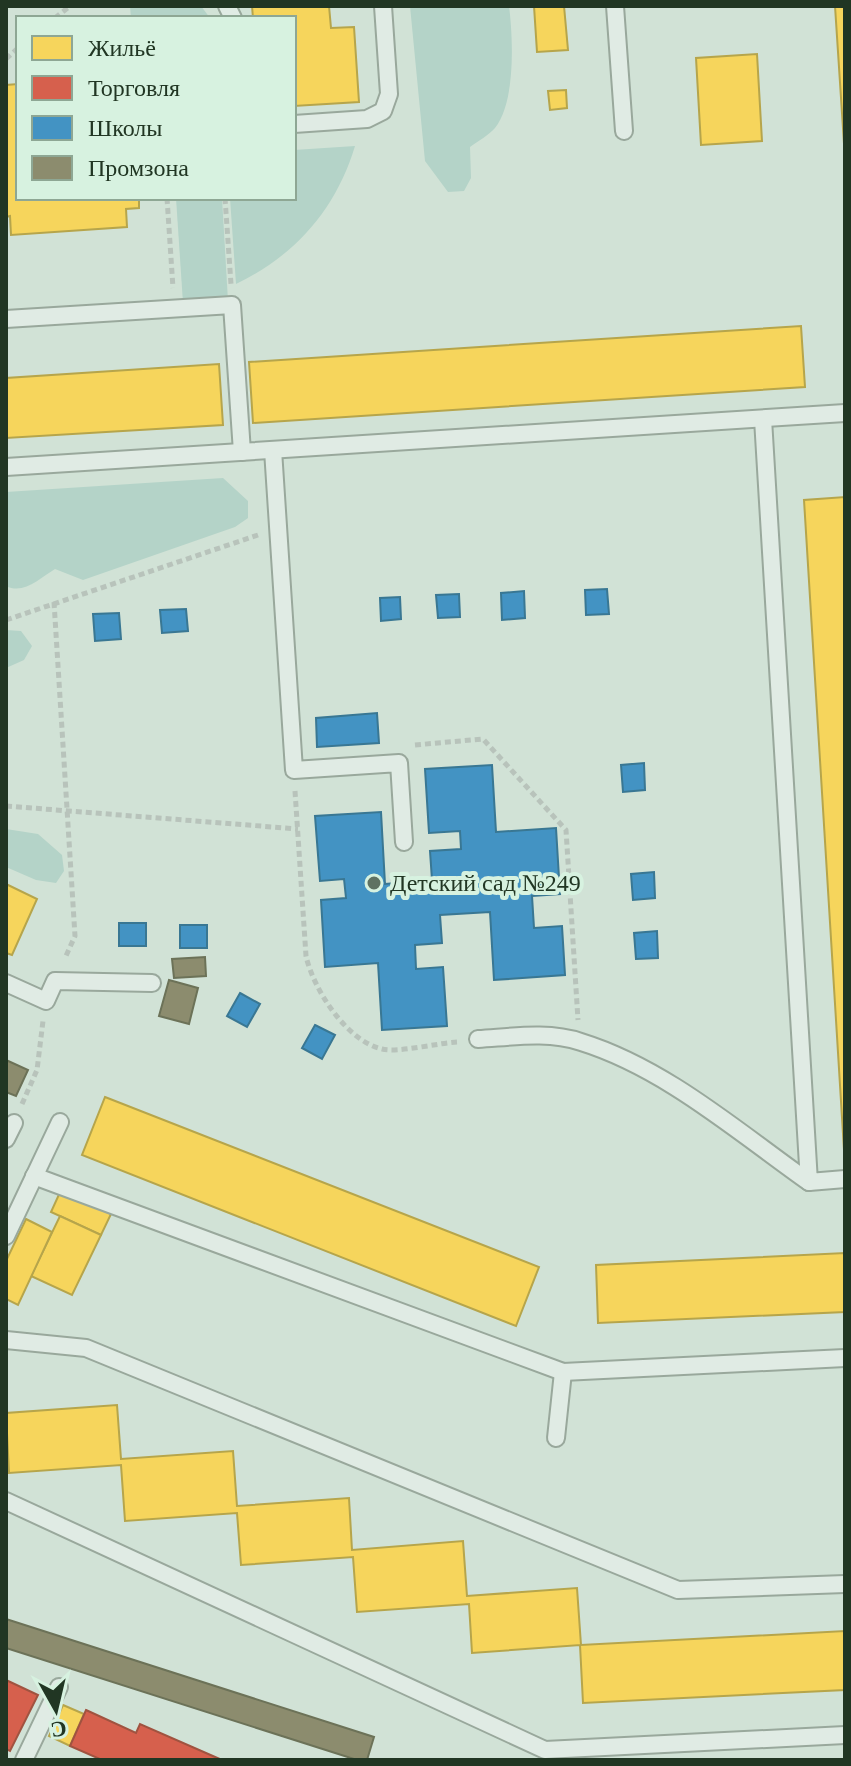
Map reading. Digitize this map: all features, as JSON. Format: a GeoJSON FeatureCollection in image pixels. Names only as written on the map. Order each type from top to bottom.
{"type":"FeatureCollection","features":[{"type":"Feature","properties":{"kind":"lane"},"geometry":{"type":"LineString","coordinates":[[296,124],[367,119],[383,111],[389,94],[383,6]]}},
{"type":"Feature","properties":{"kind":"lane"},"geometry":{"type":"LineString","coordinates":[[615,6],[624,131]]}},
{"type":"Feature","properties":{"kind":"lane"},"geometry":{"type":"LineString","coordinates":[[6,319],[232,305],[242,452]]}},
{"type":"Feature","properties":{"kind":"lane"},"geometry":{"type":"LineString","coordinates":[[6,467],[845,413]]}},
{"type":"Feature","properties":{"kind":"lane"},"geometry":{"type":"LineString","coordinates":[[763,419],[809,1182]]}},
{"type":"Feature","properties":{"kind":"lane"},"geometry":{"type":"LineString","coordinates":[[273,450],[294,770],[399,763],[404,842]]}},
{"type":"Feature","properties":{"kind":"lane"},"geometry":{"type":"LineString","coordinates":[[6,983],[46,1001],[55,981],[152,983]]}},
{"type":"Feature","properties":{"kind":"lane"},"geometry":{"type":"LineString","coordinates":[[478,1039],[539,1035],[580,1041],[669,1084],[809,1182],[845,1179]]}},
{"type":"Feature","properties":{"kind":"lane"},"geometry":{"type":"LineString","coordinates":[[6,1236],[13,1203],[34,1176],[60,1122]]}},
{"type":"Feature","properties":{"kind":"lane"},"geometry":{"type":"LineString","coordinates":[[6,1139],[14,1123]]}},
{"type":"Feature","properties":{"kind":"lane"},"geometry":{"type":"LineString","coordinates":[[34,1176],[563,1372],[845,1358]]}},
{"type":"Feature","properties":{"kind":"lane"},"geometry":{"type":"LineString","coordinates":[[6,1340],[86,1348],[678,1590],[845,1584]]}},
{"type":"Feature","properties":{"kind":"lane"},"geometry":{"type":"LineString","coordinates":[[556,1438],[563,1372]]}},
{"type":"Feature","properties":{"kind":"lane"},"geometry":{"type":"LineString","coordinates":[[6,1501],[545,1750],[845,1735]]}},
{"type":"Feature","properties":{"kind":"lane"},"geometry":{"type":"LineString","coordinates":[[24,1760],[59,1687]]}},
{"type":"Feature","properties":{"kind":"path"},"geometry":{"type":"LineString","coordinates":[[167,200],[174,309]]}},
{"type":"Feature","properties":{"kind":"path"},"geometry":{"type":"LineString","coordinates":[[225,200],[232,305]]}},
{"type":"Feature","properties":{"kind":"path"},"geometry":{"type":"LineString","coordinates":[[6,620],[278,529]]}},
{"type":"Feature","properties":{"kind":"path"},"geometry":{"type":"LineString","coordinates":[[54,602],[75,936]]}},
{"type":"Feature","properties":{"kind":"path"},"geometry":{"type":"LineString","coordinates":[[399,763],[411,745],[483,739],[566,830],[580,1041]]}},
{"type":"Feature","properties":{"kind":"path"},"geometry":{"type":"LineString","coordinates":[[294,770],[306,956],[311,979],[322,1001],[358,1035],[382,1049],[478,1039]]}},
{"type":"Feature","properties":{"kind":"path"},"geometry":{"type":"LineString","coordinates":[[6,806],[298,829]]}},
{"type":"Feature","properties":{"kind":"path"},"geometry":{"type":"LineString","coordinates":[[14,1123],[37,1070],[46,1001]]}},
{"type":"Feature","properties":{"kind":"shaded area"},"geometry":{"type":"Polygon","coordinates":[[[130,6],[201,6],[208,16],[131,16],[130,6]]]}},
{"type":"Feature","properties":{"kind":"shaded area"},"geometry":{"type":"Polygon","coordinates":[[[410,6],[509,6],[512,51],[507,102],[495,128],[470,147],[471,178],[464,191],[448,192],[425,161],[410,6]]]}},
{"type":"Feature","properties":{"kind":"shaded area"},"geometry":{"type":"Polygon","coordinates":[[[355,146],[337,190],[311,228],[277,259],[236,284],[230,200],[296,200],[296,150],[355,146]]]}},
{"type":"Feature","properties":{"kind":"shaded area"},"geometry":{"type":"Polygon","coordinates":[[[176,200],[222,200],[228,301],[183,303],[176,200]]]}},
{"type":"Feature","properties":{"kind":"shaded area"},"geometry":{"type":"Polygon","coordinates":[[[223,478],[248,501],[248,518],[235,527],[83,580],[55,569],[25,587],[6,586],[6,492],[223,478]]]}},
{"type":"Feature","properties":{"kind":"shaded area"},"geometry":{"type":"Polygon","coordinates":[[[6,630],[21,631],[32,646],[24,660],[6,668],[6,630]]]}},
{"type":"Feature","properties":{"kind":"shaded area"},"geometry":{"type":"Polygon","coordinates":[[[6,829],[38,834],[62,855],[64,871],[56,883],[36,880],[6,867],[6,829]]]}},
{"type":"Feature","properties":{"kind":"building: Жильё"},"geometry":{"type":"Polygon","coordinates":[[[252,6],[329,6],[331,28],[354,27],[359,102],[296,106],[296,16],[253,16],[252,6]]]}},
{"type":"Feature","properties":{"kind":"building: Жильё"},"geometry":{"type":"Polygon","coordinates":[[[534,6],[564,6],[568,50],[537,52],[534,6]]]}},
{"type":"Feature","properties":{"kind":"building: Жильё"},"geometry":{"type":"Polygon","coordinates":[[[835,6],[845,6],[845,159],[835,6]]]}},
{"type":"Feature","properties":{"kind":"building: Жильё"},"geometry":{"type":"Polygon","coordinates":[[[757,54],[762,141],[701,145],[696,58],[757,54]]]}},
{"type":"Feature","properties":{"kind":"building: Жильё"},"geometry":{"type":"Polygon","coordinates":[[[16,84],[16,200],[139,200],[139,208],[126,209],[127,227],[11,235],[10,216],[6,217],[6,85],[16,84]]]}},
{"type":"Feature","properties":{"kind":"building: Жильё"},"geometry":{"type":"Polygon","coordinates":[[[566,90],[567,108],[550,110],[548,91],[566,90]]]}},
{"type":"Feature","properties":{"kind":"building: Жильё"},"geometry":{"type":"Polygon","coordinates":[[[801,326],[805,387],[253,423],[249,362],[801,326]]]}},
{"type":"Feature","properties":{"kind":"building: Жильё"},"geometry":{"type":"Polygon","coordinates":[[[219,364],[223,425],[6,438],[6,378],[219,364]]]}},
{"type":"Feature","properties":{"kind":"building: Жильё"},"geometry":{"type":"Polygon","coordinates":[[[845,497],[845,1150],[844,1150],[804,500],[845,497]]]}},
{"type":"Feature","properties":{"kind":"building: Жильё"},"geometry":{"type":"Polygon","coordinates":[[[6,884],[37,899],[12,955],[6,953],[6,884]]]}},
{"type":"Feature","properties":{"kind":"building: Жильё"},"geometry":{"type":"Polygon","coordinates":[[[105,1097],[539,1267],[516,1326],[82,1155],[105,1097]]]}},
{"type":"Feature","properties":{"kind":"building: Жильё"},"geometry":{"type":"Polygon","coordinates":[[[61,1190],[111,1214],[101,1235],[51,1212],[61,1190]]]}},
{"type":"Feature","properties":{"kind":"building: Жильё"},"geometry":{"type":"Polygon","coordinates":[[[60,1216],[101,1235],[72,1295],[31,1276],[60,1216]]]}},
{"type":"Feature","properties":{"kind":"building: Жильё"},"geometry":{"type":"Polygon","coordinates":[[[26,1219],[52,1232],[18,1305],[6,1299],[6,1261],[26,1219]]]}},
{"type":"Feature","properties":{"kind":"building: Жильё"},"geometry":{"type":"Polygon","coordinates":[[[845,1253],[845,1312],[598,1323],[596,1265],[845,1253]]]}},
{"type":"Feature","properties":{"kind":"building: Жильё"},"geometry":{"type":"Polygon","coordinates":[[[117,1405],[121,1459],[233,1451],[237,1506],[349,1498],[352,1550],[463,1541],[467,1596],[577,1588],[581,1645],[845,1631],[845,1690],[583,1703],[580,1645],[472,1653],[469,1604],[357,1612],[353,1557],[241,1565],[237,1513],[125,1521],[121,1465],[9,1473],[6,1413],[117,1405]]]}},
{"type":"Feature","properties":{"kind":"building: Жильё"},"geometry":{"type":"Polygon","coordinates":[[[63,1705],[84,1714],[70,1746],[49,1736],[63,1705]]]}},
{"type":"Feature","properties":{"kind":"building: Торговля"},"geometry":{"type":"Polygon","coordinates":[[[6,1680],[38,1695],[10,1751],[6,1749],[6,1680]]]}},
{"type":"Feature","properties":{"kind":"building: Торговля"},"geometry":{"type":"Polygon","coordinates":[[[86,1710],[136,1733],[140,1724],[222,1760],[102,1760],[70,1746],[86,1710]]]}},
{"type":"Feature","properties":{"kind":"building: Школы"},"geometry":{"type":"Polygon","coordinates":[[[607,589],[609,614],[586,615],[585,590],[607,589]]]}},
{"type":"Feature","properties":{"kind":"building: Школы"},"geometry":{"type":"Polygon","coordinates":[[[524,591],[525,618],[502,620],[501,593],[524,591]]]}},
{"type":"Feature","properties":{"kind":"building: Школы"},"geometry":{"type":"Polygon","coordinates":[[[459,594],[460,617],[438,618],[436,595],[459,594]]]}},
{"type":"Feature","properties":{"kind":"building: Школы"},"geometry":{"type":"Polygon","coordinates":[[[400,597],[401,619],[381,621],[380,598],[400,597]]]}},
{"type":"Feature","properties":{"kind":"building: Школы"},"geometry":{"type":"Polygon","coordinates":[[[186,609],[188,631],[162,633],[160,610],[186,609]]]}},
{"type":"Feature","properties":{"kind":"building: Школы"},"geometry":{"type":"Polygon","coordinates":[[[119,613],[121,639],[95,641],[93,614],[119,613]]]}},
{"type":"Feature","properties":{"kind":"building: Школы"},"geometry":{"type":"Polygon","coordinates":[[[377,713],[379,743],[317,747],[316,718],[377,713]]]}},
{"type":"Feature","properties":{"kind":"building: Школы"},"geometry":{"type":"Polygon","coordinates":[[[644,763],[645,790],[623,792],[621,765],[644,763]]]}},
{"type":"Feature","properties":{"kind":"building: Школы"},"geometry":{"type":"Polygon","coordinates":[[[492,765],[496,832],[556,828],[560,894],[532,896],[534,928],[562,926],[565,975],[494,980],[490,912],[440,915],[442,943],[415,945],[416,969],[443,967],[447,1026],[382,1030],[378,963],[325,967],[321,900],[346,898],[344,879],[320,881],[315,816],[381,812],[385,884],[432,880],[430,851],[461,849],[460,831],[429,833],[425,769],[492,765]]]}},
{"type":"Feature","properties":{"kind":"building: Школы"},"geometry":{"type":"Polygon","coordinates":[[[654,872],[655,898],[633,900],[631,874],[654,872]]]}},
{"type":"Feature","properties":{"kind":"building: Школы"},"geometry":{"type":"Polygon","coordinates":[[[119,923],[146,923],[146,946],[119,946],[119,923]]]}},
{"type":"Feature","properties":{"kind":"building: Школы"},"geometry":{"type":"Polygon","coordinates":[[[180,925],[207,925],[207,948],[180,948],[180,925]]]}},
{"type":"Feature","properties":{"kind":"building: Школы"},"geometry":{"type":"Polygon","coordinates":[[[657,931],[658,958],[636,959],[634,933],[657,931]]]}},
{"type":"Feature","properties":{"kind":"building: Школы"},"geometry":{"type":"Polygon","coordinates":[[[240,993],[260,1004],[247,1027],[227,1016],[240,993]]]}},
{"type":"Feature","properties":{"kind":"building: Школы"},"geometry":{"type":"Polygon","coordinates":[[[315,1025],[335,1035],[322,1059],[302,1048],[315,1025]]]}},
{"type":"Feature","properties":{"kind":"building: Промзона"},"geometry":{"type":"Polygon","coordinates":[[[205,957],[206,976],[174,978],[172,959],[205,957]]]}},
{"type":"Feature","properties":{"kind":"building: Промзона"},"geometry":{"type":"Polygon","coordinates":[[[169,980],[198,988],[189,1024],[159,1016],[169,980]]]}},
{"type":"Feature","properties":{"kind":"building: Промзона"},"geometry":{"type":"Polygon","coordinates":[[[6,1060],[28,1070],[16,1096],[6,1092],[6,1060]]]}},
{"type":"Feature","properties":{"kind":"building: Промзона"},"geometry":{"type":"Polygon","coordinates":[[[6,1619],[374,1737],[367,1760],[357,1760],[6,1648],[6,1619]]]}},
{"type":"Feature","properties":{"kind":"place","name":"Детский сад №249"},"geometry":{"type":"Point","coordinates":[374,883]}}]}
